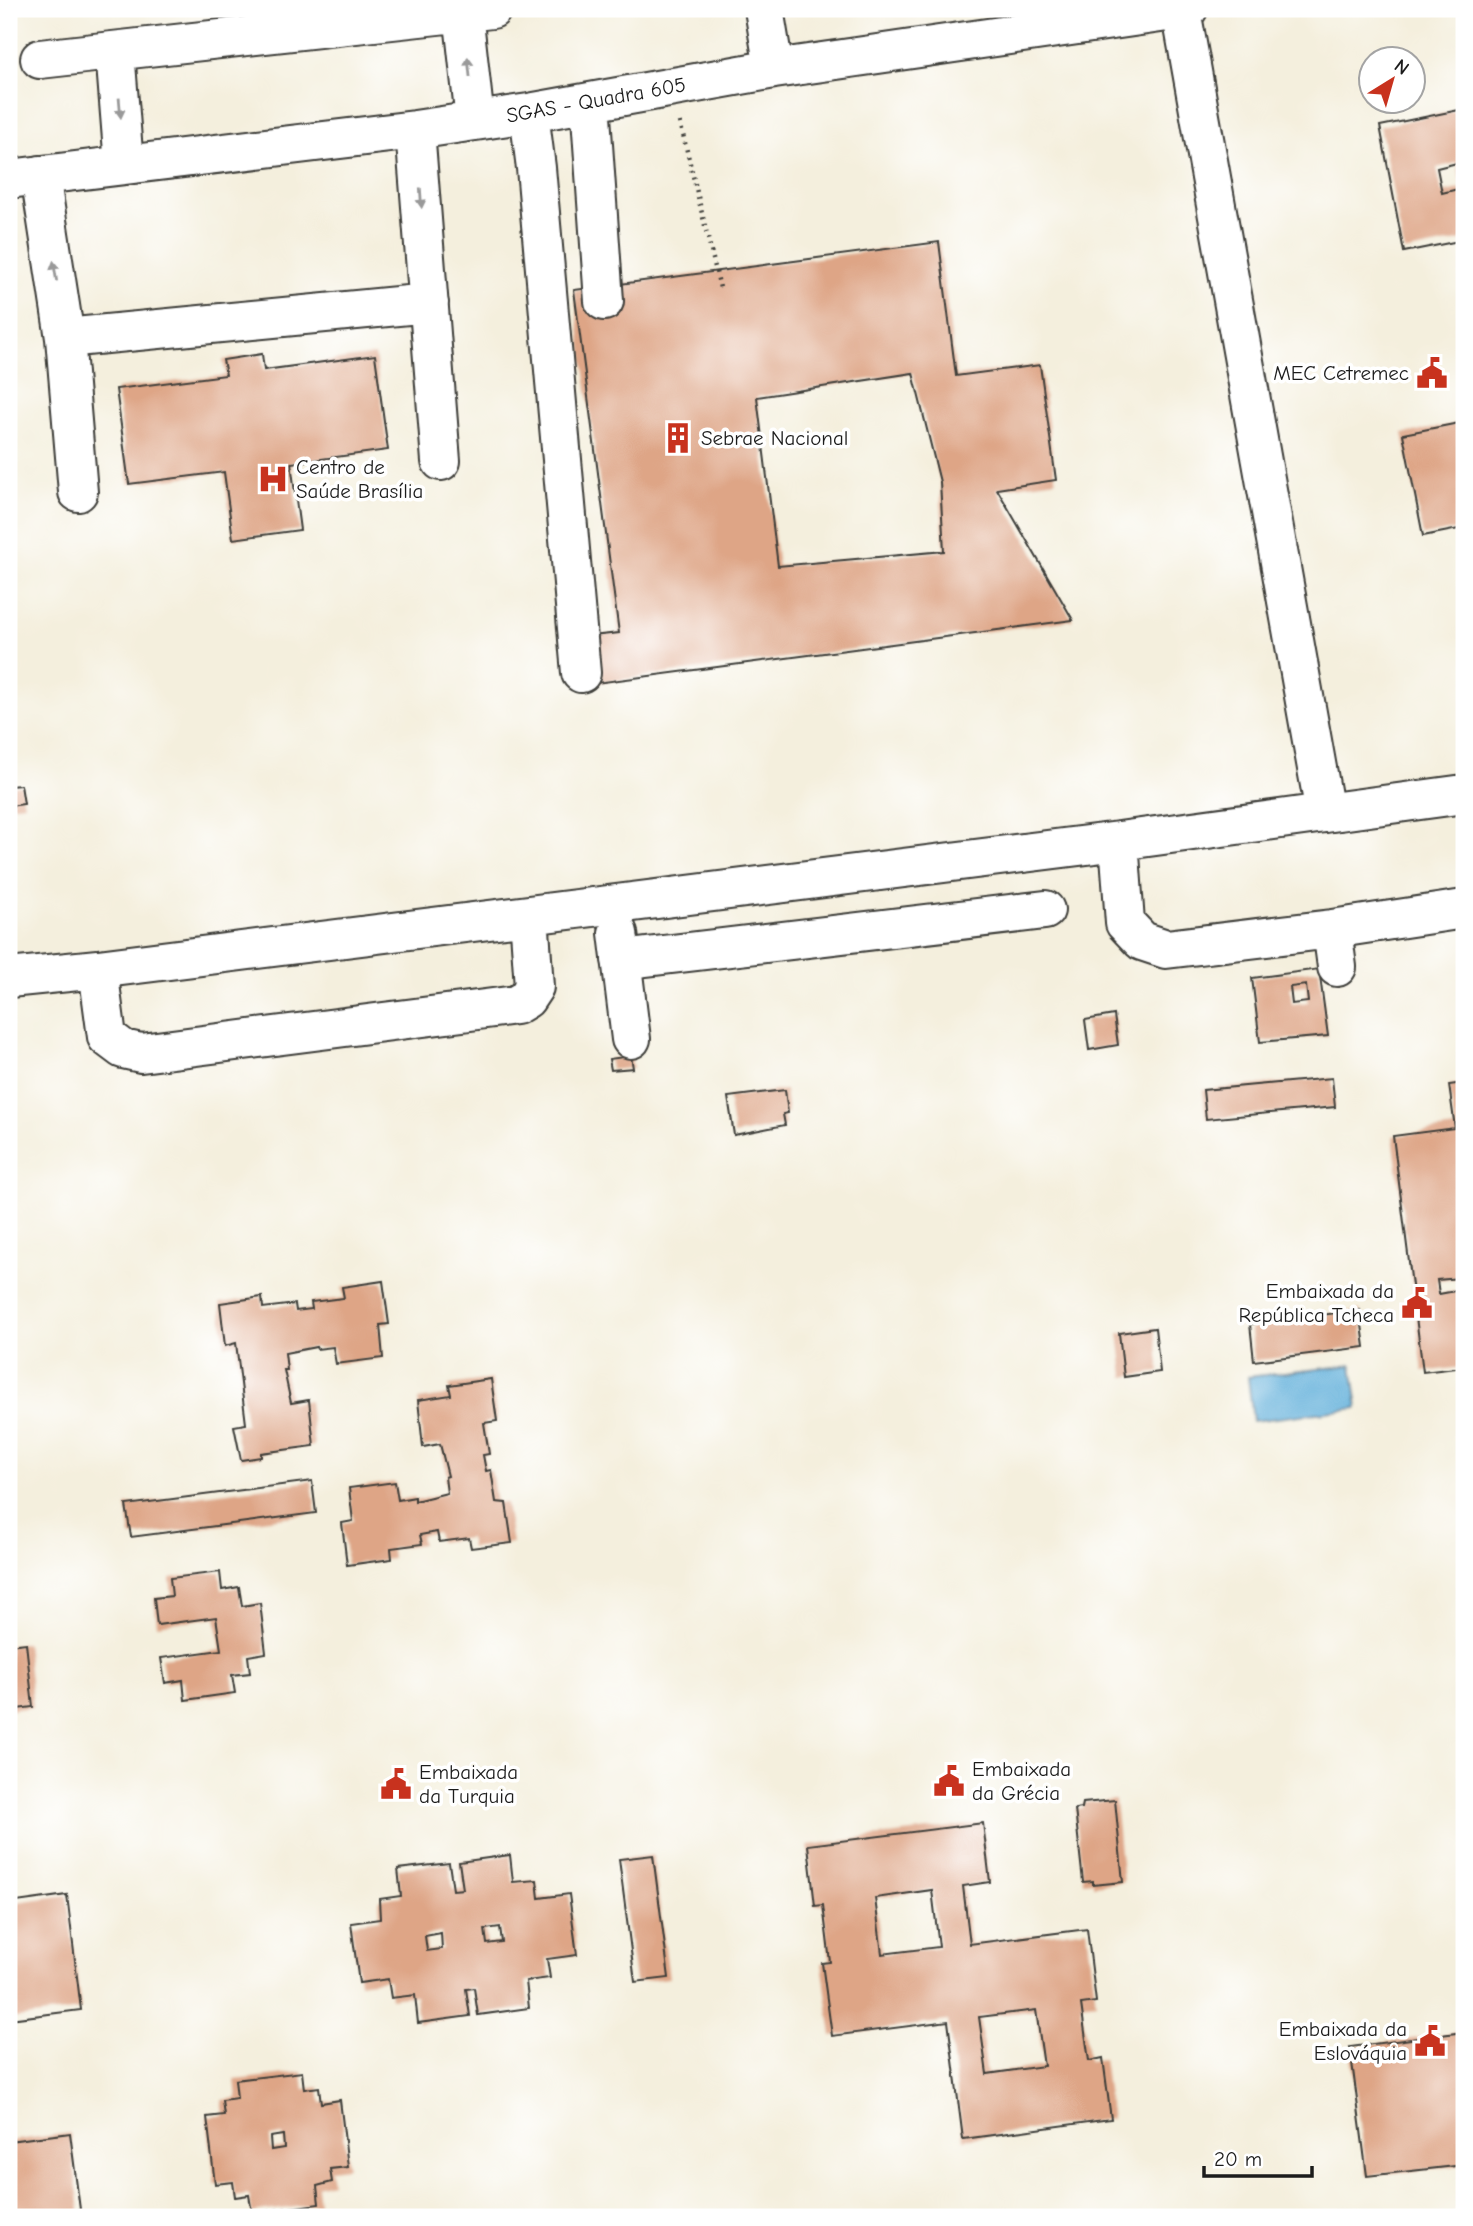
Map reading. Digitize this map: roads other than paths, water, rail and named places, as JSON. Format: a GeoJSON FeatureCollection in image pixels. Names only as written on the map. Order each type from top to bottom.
{"type":"FeatureCollection","features":[{"type":"Feature","properties":{"kind":"street"},"geometry":{"type":"LineString","coordinates":[[764,9],[774,69]]}},
{"type":"Feature","properties":{"kind":"street"},"geometry":{"type":"LineString","coordinates":[[1185,9],[1325,813]]}},
{"type":"Feature","properties":{"kind":"street","name":"SGAS - Quadra 605"},"geometry":{"type":"LineString","coordinates":[[24,177],[415,130],[529,113],[774,69],[970,25],[1185,9]]}},
{"type":"Feature","properties":{"kind":"street"},"geometry":{"type":"LineString","coordinates":[[40,60],[478,10],[475,121]]}},
{"type":"Feature","properties":{"kind":"street"},"geometry":{"type":"LineString","coordinates":[[115,51],[124,166]]}},
{"type":"Feature","properties":{"kind":"street"},"geometry":{"type":"LineString","coordinates":[[590,102],[604,301]]}},
{"type":"Feature","properties":{"kind":"street"},"geometry":{"type":"LineString","coordinates":[[529,113],[581,673]]}},
{"type":"Feature","properties":{"kind":"street"},"geometry":{"type":"LineString","coordinates":[[415,130],[440,461]]}},
{"type":"Feature","properties":{"kind":"street"},"geometry":{"type":"LineString","coordinates":[[24,177],[65,338],[78,492]]}},
{"type":"Feature","properties":{"kind":"street"},"geometry":{"type":"LineString","coordinates":[[65,338],[429,303]]}},
{"type":"Feature","properties":{"kind":"street"},"geometry":{"type":"LineString","coordinates":[[9,978],[614,905],[1464,794]]}},
{"type":"Feature","properties":{"kind":"street"},"geometry":{"type":"LineString","coordinates":[[1119,841],[1125,922],[1142,942],[1166,949],[1332,929],[1464,909]]}},
{"type":"Feature","properties":{"kind":"street"},"geometry":{"type":"LineString","coordinates":[[614,905],[631,1039]]}},
{"type":"Feature","properties":{"kind":"street"},"geometry":{"type":"LineString","coordinates":[[621,960],[1045,910]]}},
{"type":"Feature","properties":{"kind":"street"},"geometry":{"type":"LineString","coordinates":[[98,969],[107,1037],[124,1049],[141,1053],[167,1050],[516,1005],[526,999],[534,987],[529,915]]}},
{"type":"Feature","properties":{"kind":"street"},"geometry":{"type":"LineString","coordinates":[[1332,929],[1337,967]]}},
{"type":"Feature","properties":{"kind":"water"},"geometry":{"type":"Polygon","coordinates":[[[1352,1365],[1358,1408],[1253,1421],[1248,1377],[1352,1365]]]}},
{"type":"Feature","properties":{"kind":"place","name":"MEC Cetremec"},"geometry":{"type":"Point","coordinates":[1432,373]}},
{"type":"Feature","properties":{"kind":"place","name":"Sebrae Nacional"},"geometry":{"type":"Point","coordinates":[678,438]}},
{"type":"Feature","properties":{"kind":"place","name":"Centro de Saúde Brasília"},"geometry":{"type":"Point","coordinates":[273,479]}},
{"type":"Feature","properties":{"kind":"place","name":"Embaixada da República Tcheca"},"geometry":{"type":"Point","coordinates":[1417,1303]}},
{"type":"Feature","properties":{"kind":"place","name":"Embaixada da Grécia"},"geometry":{"type":"Point","coordinates":[949,1781]}},
{"type":"Feature","properties":{"kind":"place","name":"Embaixada da Turquia"},"geometry":{"type":"Point","coordinates":[396,1784]}},
{"type":"Feature","properties":{"kind":"place","name":"Embaixada da Eslováquia"},"geometry":{"type":"Point","coordinates":[1430,2041]}}]}
